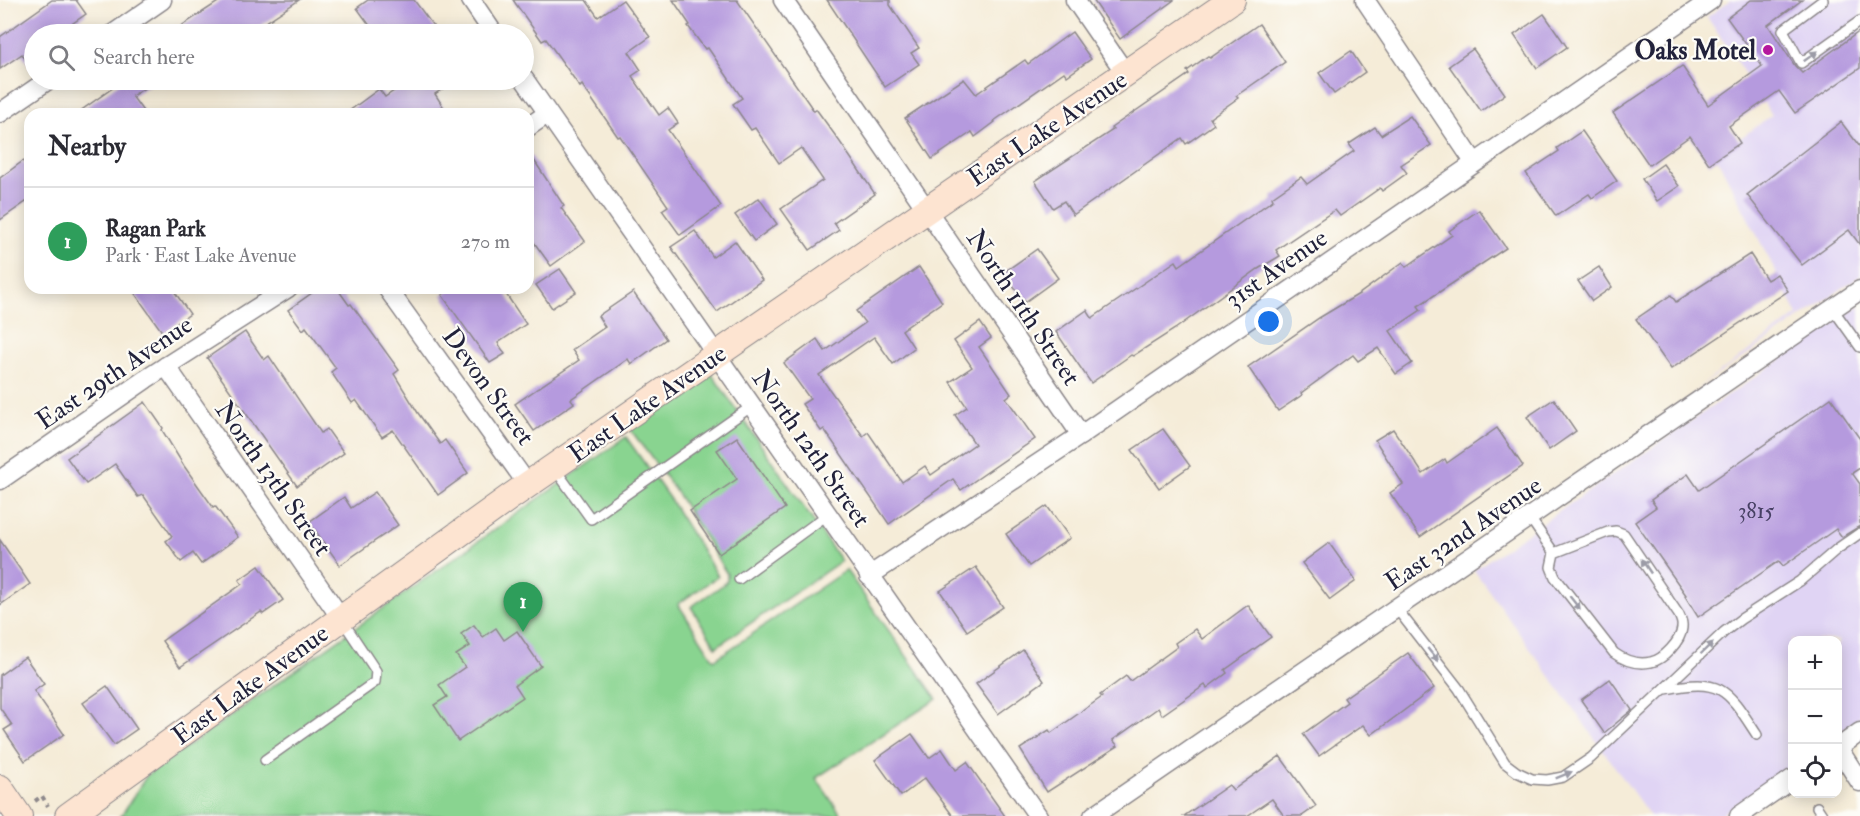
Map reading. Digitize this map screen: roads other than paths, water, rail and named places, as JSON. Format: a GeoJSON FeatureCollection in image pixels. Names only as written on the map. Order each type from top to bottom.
{"type":"FeatureCollection","features":[{"type":"Feature","properties":{"kind":"street"},"geometry":{"type":"LineString","coordinates":[[127,24],[162,0]]}},
{"type":"Feature","properties":{"kind":"street"},"geometry":{"type":"LineString","coordinates":[[471,0],[487,24]]}},
{"type":"Feature","properties":{"kind":"street","name":"North 11th Street"},"geometry":{"type":"LineString","coordinates":[[783,0],[1081,435]]}},
{"type":"Feature","properties":{"kind":"street"},"geometry":{"type":"LineString","coordinates":[[1075,0],[1126,74]]}},
{"type":"Feature","properties":{"kind":"street","name":"East Lake Avenue"},"geometry":{"type":"LineString","coordinates":[[68,816],[528,485],[1232,0]]}},
{"type":"Feature","properties":{"kind":"street"},"geometry":{"type":"LineString","coordinates":[[1365,0],[1474,162]]}},
{"type":"Feature","properties":{"kind":"street","name":"31st Avenue"},"geometry":{"type":"LineString","coordinates":[[869,576],[1081,435],[1711,0]]}},
{"type":"Feature","properties":{"kind":"street"},"geometry":{"type":"LineString","coordinates":[[0,113],[33,90]]}},
{"type":"Feature","properties":{"kind":"street","name":"North 12th Street"},"geometry":{"type":"LineString","coordinates":[[532,90],[1038,816]]}},
{"type":"Feature","properties":{"kind":"street"},"geometry":{"type":"LineString","coordinates":[[534,123],[548,114]]}},
{"type":"Feature","properties":{"kind":"street","name":"East 32nd Avenue"},"geometry":{"type":"LineString","coordinates":[[1093,816],[1860,290]]}},
{"type":"Feature","properties":{"kind":"street","name":"East 29th Avenue"},"geometry":{"type":"LineString","coordinates":[[0,480],[166,366],[279,294]]}},
{"type":"Feature","properties":{"kind":"street","name":"Devon Street"},"geometry":{"type":"LineString","coordinates":[[391,294],[528,485]]}},
{"type":"Feature","properties":{"kind":"street","name":"North 13th Street"},"geometry":{"type":"LineString","coordinates":[[166,366],[341,618]]}},
{"type":"Feature","properties":{"kind":"street"},"geometry":{"type":"LineString","coordinates":[[1842,745],[1860,732]]}},
{"type":"Feature","properties":{"kind":"street"},"geometry":{"type":"LineString","coordinates":[[1842,754],[1860,782]]}},
{"type":"Feature","properties":{"kind":"street"},"geometry":{"type":"LineString","coordinates":[[1739,816],[1788,782]]}},
{"type":"Feature","properties":{"kind":"street"},"geometry":{"type":"LineString","coordinates":[[0,788],[20,816]]}},
{"type":"Feature","properties":{"kind":"lane"},"geometry":{"type":"LineString","coordinates":[[1823,0],[1783,30],[1801,63],[1860,21]]}},
{"type":"Feature","properties":{"kind":"lane"},"geometry":{"type":"LineString","coordinates":[[1833,309],[1860,347]]}},
{"type":"Feature","properties":{"kind":"lane"},"geometry":{"type":"LineString","coordinates":[[554,467],[591,519],[752,406]]}},
{"type":"Feature","properties":{"kind":"lane"},"geometry":{"type":"LineString","coordinates":[[739,579],[827,515]]}},
{"type":"Feature","properties":{"kind":"lane"},"geometry":{"type":"LineString","coordinates":[[1530,518],[1554,553],[1551,567],[1555,577],[1614,653],[1634,662],[1652,662],[1674,645],[1681,635],[1683,625],[1679,615],[1624,534],[1616,531],[1608,532],[1554,553]]}},
{"type":"Feature","properties":{"kind":"lane"},"geometry":{"type":"LineString","coordinates":[[1397,609],[1459,689],[1505,763],[1532,779],[1547,780],[1563,777],[1592,758],[1707,648],[1741,619],[1800,582],[1837,549],[1860,533]]}},
{"type":"Feature","properties":{"kind":"lane"},"geometry":{"type":"LineString","coordinates":[[265,760],[375,682],[376,671],[341,618]]}},
{"type":"Feature","properties":{"kind":"lane"},"geometry":{"type":"LineString","coordinates":[[1665,689],[1700,686],[1722,690],[1736,702],[1757,735]]}},
{"type":"Feature","properties":{"kind":"lane"},"geometry":{"type":"LineString","coordinates":[[1817,807],[1823,816]]}},
{"type":"Feature","properties":{"kind":"place","name":"Oaks Motel"},"geometry":{"type":"Point","coordinates":[1768,50]}},
{"type":"Feature","properties":{"kind":"place","name":"Ragan Park"},"geometry":{"type":"Point","coordinates":[523,632]}}]}
